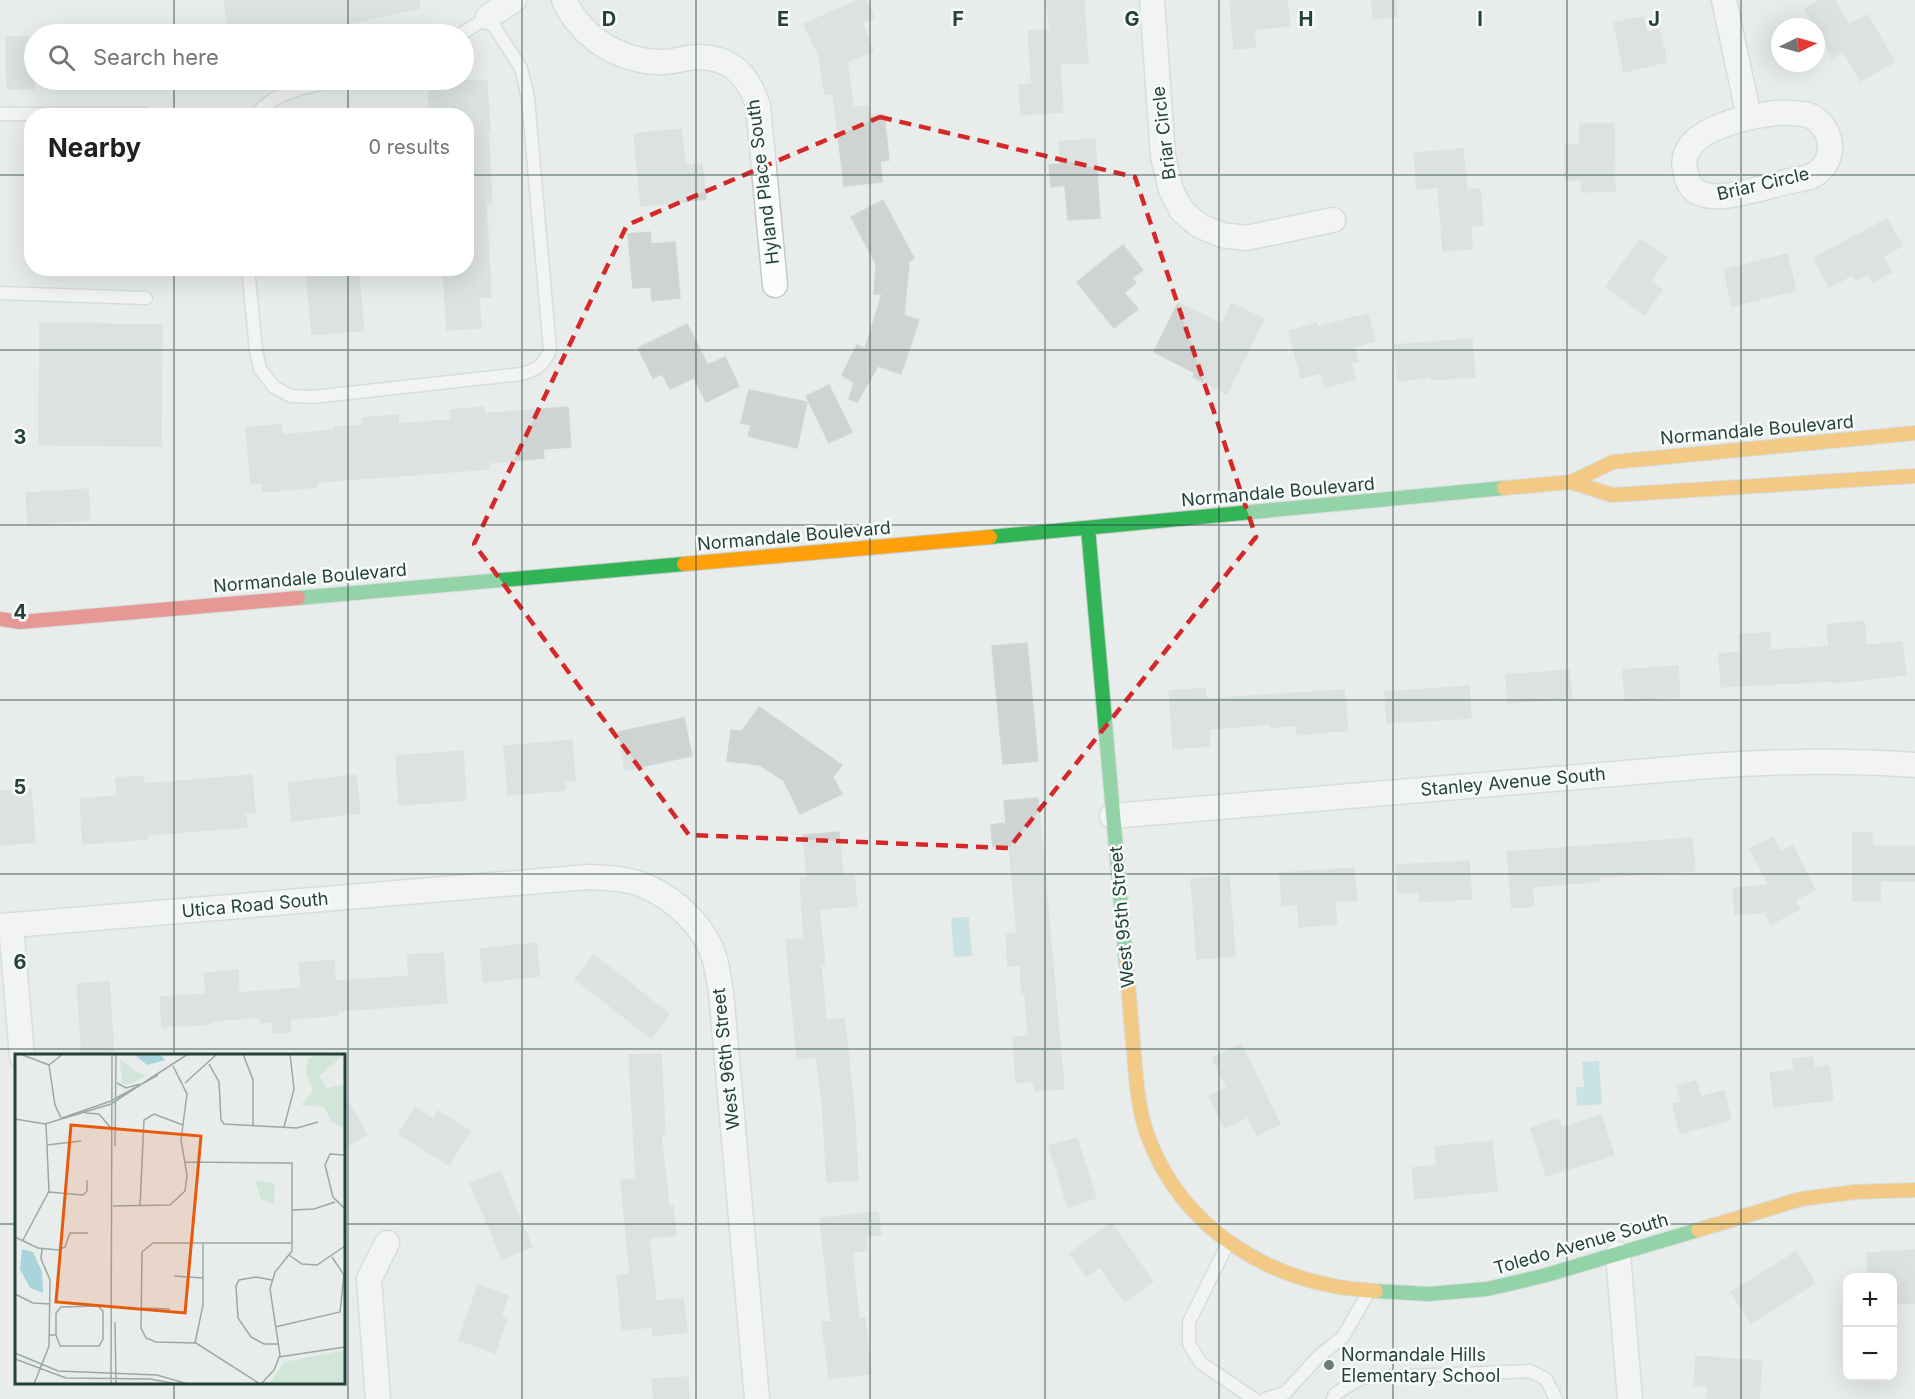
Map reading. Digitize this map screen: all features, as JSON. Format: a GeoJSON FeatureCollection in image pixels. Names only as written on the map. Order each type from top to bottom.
{"type":"FeatureCollection","features":[{"type":"Feature","properties":{"kind":"main road"},"geometry":{"type":"LineString","coordinates":[[1870,437],[1915,424]]}},
{"type":"Feature","properties":{"kind":"main road","name":"Normandale Boulevard"},"geometry":{"type":"LineString","coordinates":[[0,620],[20,622],[1088,528],[1571,482],[1613,462],[1915,433]]}},
{"type":"Feature","properties":{"kind":"main road","name":"Normandale Boulevard"},"geometry":{"type":"LineString","coordinates":[[1571,482],[1611,495],[1915,476]]}},
{"type":"Feature","properties":{"kind":"main road","name":"West 95th Street"},"geometry":{"type":"LineString","coordinates":[[1088,528],[1137,1089],[1146,1132],[1163,1171],[1189,1208],[1220,1237],[1257,1260]]}},
{"type":"Feature","properties":{"kind":"main road","name":"Normandale Boulevard"},"geometry":{"type":"LineString","coordinates":[[0,629],[20,622]]}},
{"type":"Feature","properties":{"kind":"main road","name":"Toledo Avenue South"},"geometry":{"type":"LineString","coordinates":[[1257,1260],[1312,1281],[1368,1291],[1428,1294],[1486,1289],[1543,1276],[1801,1199],[1855,1192],[1915,1191]]}},
{"type":"Feature","properties":{"kind":"street"},"geometry":{"type":"LineString","coordinates":[[488,17],[514,0]]}},
{"type":"Feature","properties":{"kind":"street","name":"Hyland Place South"},"geometry":{"type":"LineString","coordinates":[[564,0],[580,27],[603,46],[631,59],[660,63],[699,57],[721,59],[738,71],[752,87],[758,106],[775,285]]}},
{"type":"Feature","properties":{"kind":"street","name":"Briar Circle"},"geometry":{"type":"LineString","coordinates":[[1152,0],[1163,156],[1171,190],[1182,211],[1200,226],[1222,235],[1246,238],[1333,219]]}},
{"type":"Feature","properties":{"kind":"street"},"geometry":{"type":"LineString","coordinates":[[1724,0],[1749,117]]}},
{"type":"Feature","properties":{"kind":"street","name":"Briar Circle"},"geometry":{"type":"LineString","coordinates":[[1786,113],[1805,114],[1815,119],[1825,127],[1830,140],[1830,153],[1824,166],[1812,176],[1725,196],[1708,196],[1694,190],[1687,179],[1684,163],[1690,147],[1704,134],[1749,117],[1786,113]]}},
{"type":"Feature","properties":{"kind":"street","name":"Stanley Avenue South"},"geometry":{"type":"LineString","coordinates":[[1112,816],[1786,761],[1861,761],[1915,765]]}},
{"type":"Feature","properties":{"kind":"street","name":"West 96th Street"},"geometry":{"type":"LineString","coordinates":[[509,883],[588,877],[618,878],[647,886],[675,904],[699,927],[714,958],[721,992],[757,1399]]}},
{"type":"Feature","properties":{"kind":"street","name":"Utica Road South"},"geometry":{"type":"LineString","coordinates":[[5,926],[509,883]]}},
{"type":"Feature","properties":{"kind":"street"},"geometry":{"type":"LineString","coordinates":[[5,926],[22,1054]]}},
{"type":"Feature","properties":{"kind":"street"},"geometry":{"type":"LineString","coordinates":[[378,1399],[369,1279],[387,1243]]}},
{"type":"Feature","properties":{"kind":"street"},"geometry":{"type":"LineString","coordinates":[[1618,1254],[1630,1399]]}},
{"type":"Feature","properties":{"kind":"lane"},"geometry":{"type":"LineString","coordinates":[[249,276],[260,369],[274,387],[291,396],[312,397],[521,374],[534,371],[546,361],[550,350],[528,98],[522,68],[488,17],[474,26]]}},
{"type":"Feature","properties":{"kind":"lane"},"geometry":{"type":"LineString","coordinates":[[262,108],[279,96],[300,90]]}},
{"type":"Feature","properties":{"kind":"lane"},"geometry":{"type":"LineString","coordinates":[[0,114],[24,114]]}},
{"type":"Feature","properties":{"kind":"lane"},"geometry":{"type":"LineString","coordinates":[[0,293],[146,298]]}},
{"type":"Feature","properties":{"kind":"lane"},"geometry":{"type":"LineString","coordinates":[[1228,1242],[1189,1322],[1189,1344],[1201,1363],[1254,1399]]}},
{"type":"Feature","properties":{"kind":"lane"},"geometry":{"type":"LineString","coordinates":[[1266,1399],[1285,1393],[1319,1356],[1343,1336],[1368,1291]]}},
{"type":"Feature","properties":{"kind":"lane"},"geometry":{"type":"LineString","coordinates":[[1333,1399],[1335,1394],[1361,1378],[1530,1371],[1546,1379],[1556,1399]]}},
{"type":"Feature","properties":{"kind":"highlighted area"},"geometry":{"type":"Polygon","coordinates":[[[880,117],[1135,177],[1256,537],[1009,848],[689,835],[474,544],[627,225],[880,117]]]}},
{"type":"Feature","properties":{"kind":"water"},"geometry":{"type":"Polygon","coordinates":[[[969,917],[972,956],[954,957],[951,918],[969,917]]]}},
{"type":"Feature","properties":{"kind":"water"},"geometry":{"type":"Polygon","coordinates":[[[1599,1061],[1602,1104],[1577,1106],[1576,1087],[1584,1087],[1582,1062],[1599,1061]]]}},
{"type":"Feature","properties":{"kind":"building"},"geometry":{"type":"Polygon","coordinates":[[[224,0],[419,0],[420,8],[347,24],[228,24],[224,0]]]}},
{"type":"Feature","properties":{"kind":"building"},"geometry":{"type":"Polygon","coordinates":[[[859,0],[866,0],[874,18],[862,23],[873,51],[847,62],[853,107],[868,106],[870,115],[884,114],[889,160],[880,161],[882,182],[844,186],[833,94],[825,95],[819,56],[804,24],[859,0]]]}},
{"type":"Feature","properties":{"kind":"building"},"geometry":{"type":"Polygon","coordinates":[[[1046,0],[1084,0],[1088,63],[1060,64],[1063,112],[1021,115],[1019,85],[1032,84],[1028,31],[1050,30],[1046,0]]]}},
{"type":"Feature","properties":{"kind":"building"},"geometry":{"type":"Polygon","coordinates":[[[1230,0],[1287,0],[1290,26],[1254,29],[1256,47],[1234,49],[1230,0]]]}},
{"type":"Feature","properties":{"kind":"building"},"geometry":{"type":"Polygon","coordinates":[[[1372,0],[1396,0],[1397,17],[1373,19],[1372,0]]]}},
{"type":"Feature","properties":{"kind":"building"},"geometry":{"type":"Polygon","coordinates":[[[1820,0],[1834,0],[1849,25],[1868,15],[1894,62],[1860,81],[1843,51],[1832,58],[1825,45],[1825,18],[1810,18],[1805,9],[1820,0]]]}},
{"type":"Feature","properties":{"kind":"building"},"geometry":{"type":"Polygon","coordinates":[[[1643,17],[1647,32],[1659,29],[1667,62],[1624,72],[1614,23],[1643,17]]]}},
{"type":"Feature","properties":{"kind":"building"},"geometry":{"type":"Polygon","coordinates":[[[6,37],[24,37],[24,89],[7,89],[6,37]]]}},
{"type":"Feature","properties":{"kind":"building"},"geometry":{"type":"Polygon","coordinates":[[[474,81],[487,81],[492,204],[486,204],[491,297],[479,297],[481,328],[447,330],[444,276],[474,276],[474,108],[430,108],[429,90],[474,90],[474,81]]]}},
{"type":"Feature","properties":{"kind":"building"},"geometry":{"type":"Polygon","coordinates":[[[1580,124],[1614,124],[1615,191],[1581,192],[1582,180],[1565,180],[1565,145],[1580,145],[1580,124]]]}},
{"type":"Feature","properties":{"kind":"building"},"geometry":{"type":"Polygon","coordinates":[[[681,129],[685,165],[702,164],[706,199],[641,206],[634,134],[681,129]]]}},
{"type":"Feature","properties":{"kind":"building"},"geometry":{"type":"Polygon","coordinates":[[[1095,139],[1100,218],[1068,220],[1065,185],[1051,187],[1049,165],[1060,164],[1059,142],[1095,139]]]}},
{"type":"Feature","properties":{"kind":"building"},"geometry":{"type":"Polygon","coordinates":[[[1463,149],[1467,190],[1480,189],[1483,225],[1471,226],[1472,249],[1443,251],[1438,187],[1417,189],[1414,153],[1463,149]]]}},
{"type":"Feature","properties":{"kind":"building"},"geometry":{"type":"Polygon","coordinates":[[[883,200],[914,258],[909,262],[904,315],[919,320],[901,374],[878,366],[857,402],[849,399],[854,383],[842,375],[857,345],[865,349],[882,294],[874,294],[876,264],[851,217],[883,200]]]}},
{"type":"Feature","properties":{"kind":"building"},"geometry":{"type":"Polygon","coordinates":[[[1887,219],[1902,246],[1883,256],[1892,272],[1873,282],[1869,274],[1855,281],[1852,275],[1829,287],[1814,258],[1887,219]]]}},
{"type":"Feature","properties":{"kind":"building"},"geometry":{"type":"Polygon","coordinates":[[[650,232],[651,244],[675,242],[680,298],[652,301],[651,287],[633,288],[628,234],[650,232]]]}},
{"type":"Feature","properties":{"kind":"building"},"geometry":{"type":"Polygon","coordinates":[[[1640,239],[1667,258],[1650,281],[1662,290],[1644,315],[1606,287],[1640,239]]]}},
{"type":"Feature","properties":{"kind":"building"},"geometry":{"type":"Polygon","coordinates":[[[1123,245],[1143,270],[1132,278],[1136,283],[1124,293],[1138,309],[1114,328],[1077,282],[1123,245]]]}},
{"type":"Feature","properties":{"kind":"building"},"geometry":{"type":"Polygon","coordinates":[[[1787,254],[1796,290],[1732,306],[1724,270],[1787,254]]]}},
{"type":"Feature","properties":{"kind":"building"},"geometry":{"type":"Polygon","coordinates":[[[306,276],[359,276],[364,330],[312,335],[306,276]]]}},
{"type":"Feature","properties":{"kind":"building"},"geometry":{"type":"Polygon","coordinates":[[[1178,303],[1222,324],[1232,303],[1264,319],[1227,394],[1193,377],[1195,373],[1154,352],[1178,303]]]}},
{"type":"Feature","properties":{"kind":"building"},"geometry":{"type":"Polygon","coordinates":[[[1368,314],[1375,341],[1354,347],[1358,362],[1351,363],[1355,379],[1325,387],[1321,373],[1301,378],[1289,331],[1317,323],[1318,327],[1368,314]]]}},
{"type":"Feature","properties":{"kind":"building"},"geometry":{"type":"Polygon","coordinates":[[[40,323],[162,325],[161,446],[39,445],[40,323]]]}},
{"type":"Feature","properties":{"kind":"building"},"geometry":{"type":"Polygon","coordinates":[[[687,324],[708,365],[725,357],[739,386],[706,402],[694,378],[670,389],[662,374],[653,378],[638,348],[687,324]]]}},
{"type":"Feature","properties":{"kind":"building"},"geometry":{"type":"Polygon","coordinates":[[[1472,339],[1475,377],[1431,380],[1431,377],[1398,381],[1394,345],[1472,339]]]}},
{"type":"Feature","properties":{"kind":"building"},"geometry":{"type":"Polygon","coordinates":[[[829,385],[852,432],[829,443],[806,396],[829,385]]]}},
{"type":"Feature","properties":{"kind":"building"},"geometry":{"type":"Polygon","coordinates":[[[749,390],[807,402],[797,448],[748,436],[751,425],[741,423],[749,390]]]}},
{"type":"Feature","properties":{"kind":"building"},"geometry":{"type":"Polygon","coordinates":[[[484,407],[484,414],[568,407],[571,447],[543,449],[544,458],[489,463],[489,469],[317,482],[317,487],[263,492],[262,483],[251,484],[246,428],[281,424],[282,435],[363,425],[363,418],[398,415],[398,424],[451,420],[451,410],[484,407]]]}},
{"type":"Feature","properties":{"kind":"building"},"geometry":{"type":"Polygon","coordinates":[[[88,489],[90,520],[28,524],[26,493],[88,489]]]}},
{"type":"Feature","properties":{"kind":"building"},"geometry":{"type":"Polygon","coordinates":[[[1864,621],[1866,645],[1902,642],[1906,675],[1833,683],[1833,681],[1721,687],[1719,654],[1740,652],[1739,634],[1770,633],[1770,650],[1829,647],[1827,625],[1864,621]]]}},
{"type":"Feature","properties":{"kind":"building"},"geometry":{"type":"Polygon","coordinates":[[[1027,643],[1038,761],[1003,764],[992,646],[1027,643]]]}},
{"type":"Feature","properties":{"kind":"building"},"geometry":{"type":"Polygon","coordinates":[[[1678,666],[1680,697],[1625,701],[1623,670],[1678,666]]]}},
{"type":"Feature","properties":{"kind":"building"},"geometry":{"type":"Polygon","coordinates":[[[1569,670],[1572,698],[1508,703],[1506,675],[1569,670]]]}},
{"type":"Feature","properties":{"kind":"building"},"geometry":{"type":"Polygon","coordinates":[[[1469,686],[1471,718],[1387,723],[1385,692],[1469,686]]]}},
{"type":"Feature","properties":{"kind":"building"},"geometry":{"type":"Polygon","coordinates":[[[1205,688],[1206,699],[1344,690],[1348,730],[1297,735],[1296,725],[1271,728],[1271,724],[1209,729],[1210,746],[1173,749],[1169,691],[1205,688]]]}},
{"type":"Feature","properties":{"kind":"building"},"geometry":{"type":"Polygon","coordinates":[[[759,707],[842,765],[833,777],[842,794],[800,814],[784,781],[760,765],[727,761],[731,730],[742,731],[759,707]]]}},
{"type":"Feature","properties":{"kind":"building"},"geometry":{"type":"Polygon","coordinates":[[[684,718],[692,756],[625,770],[618,732],[684,718]]]}},
{"type":"Feature","properties":{"kind":"building"},"geometry":{"type":"Polygon","coordinates":[[[572,740],[575,780],[564,781],[565,790],[508,795],[504,746],[572,740]]]}},
{"type":"Feature","properties":{"kind":"building"},"geometry":{"type":"Polygon","coordinates":[[[463,751],[466,800],[399,805],[396,756],[463,751]]]}},
{"type":"Feature","properties":{"kind":"building"},"geometry":{"type":"Polygon","coordinates":[[[252,775],[255,813],[245,813],[247,827],[147,835],[148,839],[83,844],[80,799],[117,796],[116,778],[143,776],[144,784],[252,775]]]}},
{"type":"Feature","properties":{"kind":"building"},"geometry":{"type":"Polygon","coordinates":[[[356,775],[360,813],[292,821],[288,783],[356,775]]]}},
{"type":"Feature","properties":{"kind":"building"},"geometry":{"type":"Polygon","coordinates":[[[31,789],[35,842],[0,845],[0,791],[31,789]]]}},
{"type":"Feature","properties":{"kind":"building"},"geometry":{"type":"Polygon","coordinates":[[[1038,798],[1064,1089],[1035,1091],[1034,1081],[1016,1083],[1013,1037],[1028,1036],[1025,993],[1022,993],[1020,965],[1008,966],[1006,934],[1017,933],[1009,845],[993,847],[991,825],[1006,823],[1004,801],[1038,798]]]}},
{"type":"Feature","properties":{"kind":"building"},"geometry":{"type":"Polygon","coordinates":[[[839,832],[843,876],[854,875],[857,906],[819,909],[825,965],[821,965],[826,1020],[844,1018],[854,1108],[858,1180],[827,1182],[822,1099],[816,1057],[797,1059],[786,940],[804,938],[800,879],[807,878],[803,835],[839,832]]]}},
{"type":"Feature","properties":{"kind":"building"},"geometry":{"type":"Polygon","coordinates":[[[1853,833],[1872,833],[1872,846],[1915,846],[1915,881],[1880,881],[1880,901],[1853,901],[1853,833]]]}},
{"type":"Feature","properties":{"kind":"building"},"geometry":{"type":"Polygon","coordinates":[[[1773,837],[1780,852],[1793,846],[1815,890],[1795,900],[1800,909],[1771,924],[1765,912],[1735,915],[1733,888],[1769,885],[1750,849],[1773,837]]]}},
{"type":"Feature","properties":{"kind":"building"},"geometry":{"type":"Polygon","coordinates":[[[1692,838],[1695,871],[1600,877],[1600,881],[1532,887],[1534,906],[1512,908],[1507,852],[1692,838]]]}},
{"type":"Feature","properties":{"kind":"building"},"geometry":{"type":"Polygon","coordinates":[[[1469,861],[1472,899],[1420,902],[1419,892],[1398,893],[1396,865],[1469,861]]]}},
{"type":"Feature","properties":{"kind":"building"},"geometry":{"type":"Polygon","coordinates":[[[1354,868],[1357,900],[1335,901],[1337,924],[1299,927],[1298,904],[1282,906],[1280,873],[1354,868]]]}},
{"type":"Feature","properties":{"kind":"building"},"geometry":{"type":"Polygon","coordinates":[[[1229,876],[1235,956],[1197,959],[1191,879],[1229,876]]]}},
{"type":"Feature","properties":{"kind":"building"},"geometry":{"type":"Polygon","coordinates":[[[536,943],[540,976],[483,982],[480,949],[536,943]]]}},
{"type":"Feature","properties":{"kind":"building"},"geometry":{"type":"Polygon","coordinates":[[[443,953],[447,1003],[337,1011],[338,1015],[290,1019],[291,1032],[273,1033],[272,1022],[261,1023],[260,1017],[210,1021],[210,1024],[162,1027],[160,997],[206,994],[204,973],[238,970],[239,993],[301,988],[299,963],[334,960],[335,981],[409,976],[407,955],[443,953]]]}},
{"type":"Feature","properties":{"kind":"building"},"geometry":{"type":"Polygon","coordinates":[[[594,955],[669,1014],[651,1038],[575,979],[594,955]]]}},
{"type":"Feature","properties":{"kind":"building"},"geometry":{"type":"Polygon","coordinates":[[[109,982],[114,1054],[82,1054],[77,984],[109,982]]]}},
{"type":"Feature","properties":{"kind":"building"},"geometry":{"type":"Polygon","coordinates":[[[1241,1044],[1280,1124],[1257,1135],[1248,1117],[1224,1128],[1209,1096],[1227,1088],[1212,1058],[1241,1044]]]}},
{"type":"Feature","properties":{"kind":"building"},"geometry":{"type":"Polygon","coordinates":[[[661,1054],[665,1134],[661,1134],[669,1207],[673,1206],[676,1235],[649,1238],[656,1301],[683,1298],[687,1332],[653,1336],[652,1327],[622,1330],[617,1276],[630,1274],[621,1181],[636,1179],[629,1055],[661,1054]]]}},
{"type":"Feature","properties":{"kind":"building"},"geometry":{"type":"Polygon","coordinates":[[[1813,1057],[1814,1068],[1829,1066],[1833,1100],[1774,1107],[1770,1073],[1794,1070],[1792,1059],[1813,1057]]]}},
{"type":"Feature","properties":{"kind":"building"},"geometry":{"type":"Polygon","coordinates":[[[1696,1081],[1701,1097],[1724,1091],[1731,1120],[1680,1133],[1673,1104],[1681,1102],[1677,1086],[1696,1081]]]}},
{"type":"Feature","properties":{"kind":"building"},"geometry":{"type":"Polygon","coordinates":[[[345,1098],[367,1134],[345,1147],[345,1098]]]}},
{"type":"Feature","properties":{"kind":"building"},"geometry":{"type":"Polygon","coordinates":[[[415,1107],[433,1119],[438,1111],[470,1131],[449,1165],[399,1134],[415,1107]]]}},
{"type":"Feature","properties":{"kind":"building"},"geometry":{"type":"Polygon","coordinates":[[[1601,1115],[1614,1155],[1546,1176],[1531,1128],[1558,1119],[1561,1128],[1601,1115]]]}},
{"type":"Feature","properties":{"kind":"building"},"geometry":{"type":"Polygon","coordinates":[[[1077,1138],[1096,1198],[1068,1207],[1049,1146],[1077,1138]]]}},
{"type":"Feature","properties":{"kind":"building"},"geometry":{"type":"Polygon","coordinates":[[[1492,1141],[1497,1191],[1415,1199],[1412,1168],[1437,1165],[1435,1147],[1492,1141]]]}},
{"type":"Feature","properties":{"kind":"building"},"geometry":{"type":"Polygon","coordinates":[[[500,1171],[532,1247],[502,1259],[470,1183],[500,1171]]]}},
{"type":"Feature","properties":{"kind":"building"},"geometry":{"type":"Polygon","coordinates":[[[878,1212],[881,1235],[865,1236],[867,1250],[852,1252],[859,1319],[865,1318],[871,1374],[829,1378],[822,1322],[831,1322],[820,1218],[878,1212]]]}},
{"type":"Feature","properties":{"kind":"building"},"geometry":{"type":"Polygon","coordinates":[[[1111,1223],[1153,1281],[1125,1302],[1100,1267],[1086,1276],[1070,1253],[1111,1223]]]}},
{"type":"Feature","properties":{"kind":"building"},"geometry":{"type":"Polygon","coordinates":[[[1915,1250],[1915,1303],[1897,1304],[1897,1273],[1868,1273],[1867,1253],[1915,1250]]]}},
{"type":"Feature","properties":{"kind":"building"},"geometry":{"type":"Polygon","coordinates":[[[1796,1252],[1815,1283],[1751,1323],[1731,1292],[1796,1252]]]}},
{"type":"Feature","properties":{"kind":"building"},"geometry":{"type":"Polygon","coordinates":[[[478,1285],[508,1296],[501,1316],[507,1319],[495,1353],[459,1340],[478,1285]]]}},
{"type":"Feature","properties":{"kind":"building"},"geometry":{"type":"Polygon","coordinates":[[[1696,1356],[1762,1361],[1759,1399],[1707,1399],[1708,1386],[1694,1385],[1696,1356]]]}},
{"type":"Feature","properties":{"kind":"building"},"geometry":{"type":"Polygon","coordinates":[[[688,1377],[689,1399],[654,1399],[652,1379],[688,1377]]]}},
{"type":"Feature","properties":{"kind":"traffic: fast"},"geometry":{"type":"LineString","coordinates":[[990,537],[1504,488]]}},
{"type":"Feature","properties":{"kind":"traffic: fast"},"geometry":{"type":"LineString","coordinates":[[1088,528],[1126,962]]}},
{"type":"Feature","properties":{"kind":"traffic: fast"},"geometry":{"type":"LineString","coordinates":[[298,598],[684,564]]}},
{"type":"Feature","properties":{"kind":"traffic: fast"},"geometry":{"type":"LineString","coordinates":[[1376,1291],[1428,1294],[1487,1289],[1543,1276],[1698,1230]]}},
{"type":"Feature","properties":{"kind":"traffic: slow"},"geometry":{"type":"LineString","coordinates":[[1504,488],[1571,482],[1613,462],[1915,433]]}},
{"type":"Feature","properties":{"kind":"traffic: slow"},"geometry":{"type":"LineString","coordinates":[[1571,482],[1612,495],[1915,476]]}},
{"type":"Feature","properties":{"kind":"traffic: slow"},"geometry":{"type":"LineString","coordinates":[[684,564],[990,537]]}},
{"type":"Feature","properties":{"kind":"traffic: slow"},"geometry":{"type":"LineString","coordinates":[[1126,962],[1141,1114],[1147,1134],[1163,1168],[1183,1199],[1208,1225],[1236,1247],[1268,1265],[1302,1278],[1338,1287],[1376,1291]]}},
{"type":"Feature","properties":{"kind":"traffic: slow"},"geometry":{"type":"LineString","coordinates":[[1698,1230],[1801,1199],[1855,1192],[1915,1190]]}},
{"type":"Feature","properties":{"kind":"traffic: jam"},"geometry":{"type":"LineString","coordinates":[[0,619],[20,622],[298,598]]}},
{"type":"Feature","properties":{"kind":"place","name":"Normandale Hills Elementary School"},"geometry":{"type":"Point","coordinates":[1329,1365]}}]}
